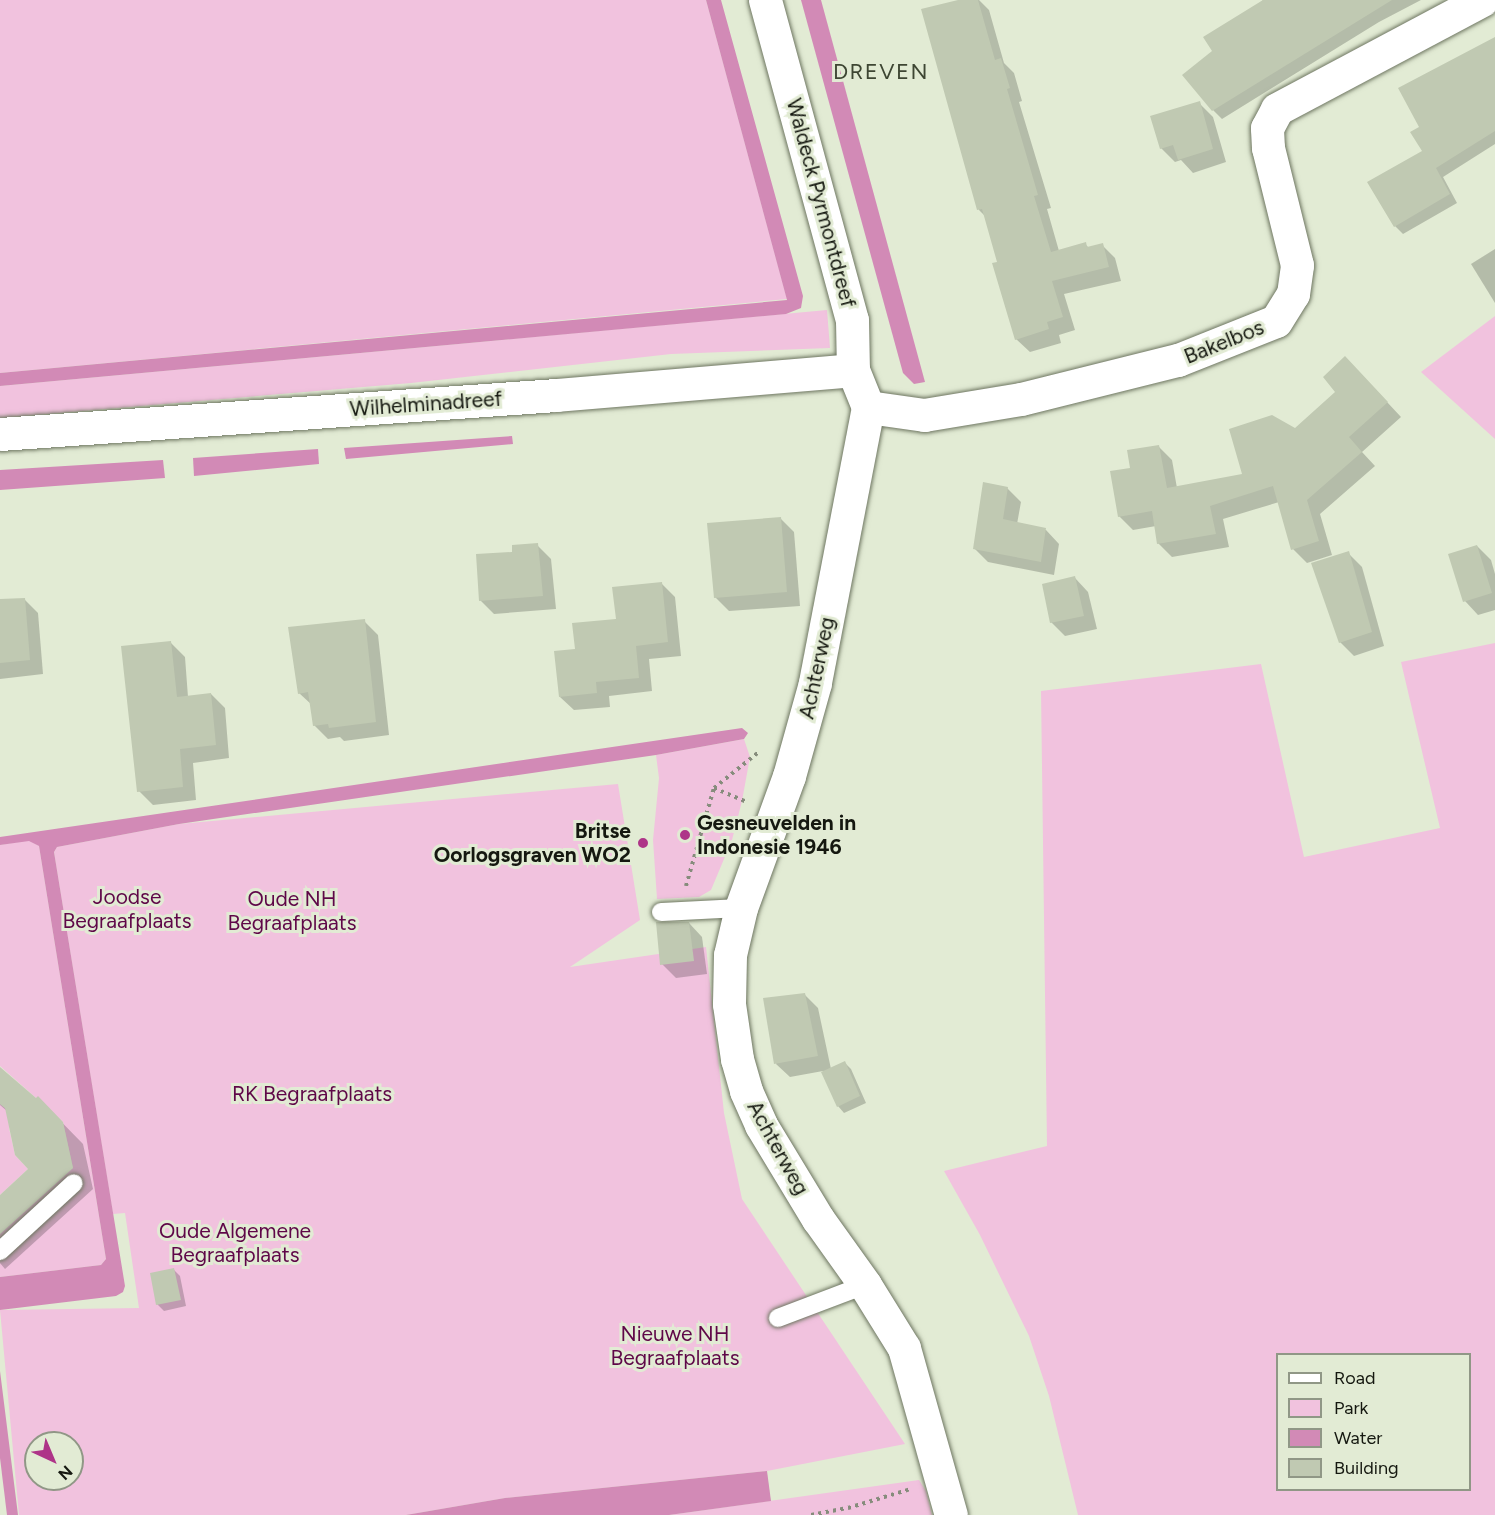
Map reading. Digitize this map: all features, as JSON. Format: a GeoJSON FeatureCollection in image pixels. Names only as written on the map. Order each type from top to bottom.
{"type":"FeatureCollection","features":[{"type":"Feature","properties":{"kind":"street","name":"Waldeck Pyrmontdreef"},"geometry":{"type":"LineString","coordinates":[[765,0],[852,320],[853,370],[868,407]]}},
{"type":"Feature","properties":{"kind":"street","name":"Bakelbos"},"geometry":{"type":"LineString","coordinates":[[868,407],[924,415],[1021,399],[1178,360],[1276,321],[1293,294],[1297,265],[1268,148],[1267,128],[1277,109],[1482,0]]}},
{"type":"Feature","properties":{"kind":"street","name":"Wilhelminadreef"},"geometry":{"type":"LineString","coordinates":[[0,434],[556,395],[853,370]]}},
{"type":"Feature","properties":{"kind":"street","name":"Achterweg"},"geometry":{"type":"LineString","coordinates":[[868,407],[806,723],[741,908],[730,955],[729,1004],[737,1059],[746,1091],[761,1125],[818,1219],[865,1285],[904,1348],[951,1515]]}},
{"type":"Feature","properties":{"kind":"lane"},"geometry":{"type":"LineString","coordinates":[[661,912],[741,908]]}},
{"type":"Feature","properties":{"kind":"lane"},"geometry":{"type":"LineString","coordinates":[[0,1251],[74,1184]]}},
{"type":"Feature","properties":{"kind":"lane"},"geometry":{"type":"LineString","coordinates":[[778,1318],[865,1285]]}},
{"type":"Feature","properties":{"kind":"path"},"geometry":{"type":"LineString","coordinates":[[693,909],[686,888],[714,788],[750,758],[806,723]]}},
{"type":"Feature","properties":{"kind":"path"},"geometry":{"type":"LineString","coordinates":[[811,1515],[848,1508],[943,1480]]}},
{"type":"Feature","properties":{"kind":"green space"},"geometry":{"type":"Polygon","coordinates":[[[0,0],[706,0],[787,299],[0,373],[0,0]]]}},
{"type":"Feature","properties":{"kind":"green space"},"geometry":{"type":"Polygon","coordinates":[[[827,310],[830,348],[671,354],[411,383],[0,418],[0,386],[827,310]]]}},
{"type":"Feature","properties":{"kind":"green space"},"geometry":{"type":"Polygon","coordinates":[[[1495,316],[1495,439],[1421,372],[1495,316]]]}},
{"type":"Feature","properties":{"kind":"green space"},"geometry":{"type":"Polygon","coordinates":[[[1495,643],[1495,1515],[1078,1515],[1049,1396],[1029,1336],[980,1235],[944,1171],[1047,1146],[1041,691],[1261,664],[1304,857],[1440,828],[1401,662],[1495,643]]]}},
{"type":"Feature","properties":{"kind":"green space"},"geometry":{"type":"Polygon","coordinates":[[[744,739],[750,757],[742,801],[732,840],[711,890],[699,897],[657,899],[653,840],[659,778],[656,755],[744,739]]]}},
{"type":"Feature","properties":{"kind":"green space"},"geometry":{"type":"Polygon","coordinates":[[[618,784],[640,920],[570,967],[706,947],[724,1113],[742,1199],[905,1444],[767,1471],[505,1498],[406,1515],[19,1515],[0,1310],[139,1308],[125,1213],[113,1214],[54,852],[57,847],[179,824],[618,784]]]}},
{"type":"Feature","properties":{"kind":"green space"},"geometry":{"type":"Polygon","coordinates":[[[29,840],[39,846],[106,1259],[101,1265],[0,1277],[0,1234],[73,1168],[63,1122],[0,1066],[0,845],[29,840]]]}},
{"type":"Feature","properties":{"kind":"green space"},"geometry":{"type":"Polygon","coordinates":[[[0,1104],[18,1119],[9,1128],[15,1155],[28,1169],[0,1195],[0,1104]]]}},
{"type":"Feature","properties":{"kind":"green space"},"geometry":{"type":"Polygon","coordinates":[[[919,1480],[926,1491],[932,1515],[669,1515],[919,1480]]]}},
{"type":"Feature","properties":{"kind":"water"},"geometry":{"type":"Polygon","coordinates":[[[706,0],[721,0],[803,296],[801,308],[786,314],[0,386],[0,373],[787,300],[706,0]]]}},
{"type":"Feature","properties":{"kind":"water"},"geometry":{"type":"Polygon","coordinates":[[[801,0],[821,0],[925,382],[914,384],[903,373],[801,0]]]}},
{"type":"Feature","properties":{"kind":"water"},"geometry":{"type":"Polygon","coordinates":[[[512,436],[513,444],[346,459],[344,448],[512,436]]]}},
{"type":"Feature","properties":{"kind":"water"},"geometry":{"type":"Polygon","coordinates":[[[318,449],[319,464],[194,476],[193,458],[318,449]]]}},
{"type":"Feature","properties":{"kind":"water"},"geometry":{"type":"Polygon","coordinates":[[[163,460],[165,478],[0,490],[0,470],[163,460]]]}},
{"type":"Feature","properties":{"kind":"water"},"geometry":{"type":"Polygon","coordinates":[[[742,728],[748,733],[744,739],[656,755],[179,824],[57,847],[54,852],[125,1286],[123,1292],[116,1296],[0,1310],[0,1277],[101,1265],[106,1259],[39,846],[29,841],[0,845],[0,837],[742,728]]]}},
{"type":"Feature","properties":{"kind":"water"},"geometry":{"type":"Polygon","coordinates":[[[0,1371],[18,1515],[7,1515],[0,1458],[0,1371]]]}},
{"type":"Feature","properties":{"kind":"water"},"geometry":{"type":"Polygon","coordinates":[[[767,1471],[771,1501],[669,1515],[406,1515],[505,1498],[767,1471]]]}},
{"type":"Feature","properties":{"kind":"building"},"geometry":{"type":"Polygon","coordinates":[[[958,0],[978,0],[995,60],[1001,58],[1010,88],[1007,89],[1038,195],[1034,196],[1051,252],[1086,242],[1087,247],[1103,243],[1109,267],[1052,281],[1063,317],[1047,322],[1049,329],[1015,340],[992,263],[997,262],[982,209],[977,210],[921,9],[958,0]]]}},
{"type":"Feature","properties":{"kind":"building"},"geometry":{"type":"Polygon","coordinates":[[[1263,0],[1392,0],[1212,111],[1182,75],[1212,51],[1203,37],[1263,0]]]}},
{"type":"Feature","properties":{"kind":"building"},"geometry":{"type":"Polygon","coordinates":[[[1495,37],[1495,131],[1436,168],[1450,194],[1394,227],[1367,182],[1422,151],[1410,132],[1419,127],[1398,88],[1495,37]]]}},
{"type":"Feature","properties":{"kind":"building"},"geometry":{"type":"Polygon","coordinates":[[[1200,101],[1213,149],[1178,160],[1173,145],[1160,149],[1150,116],[1200,101]]]}},
{"type":"Feature","properties":{"kind":"building"},"geometry":{"type":"Polygon","coordinates":[[[1345,356],[1388,402],[1349,437],[1362,452],[1307,500],[1319,541],[1291,550],[1273,486],[1210,506],[1216,534],[1157,544],[1152,511],[1118,517],[1110,471],[1130,468],[1127,450],[1159,445],[1167,488],[1242,474],[1229,429],[1272,415],[1295,428],[1335,392],[1323,377],[1345,356]]]}},
{"type":"Feature","properties":{"kind":"building"},"geometry":{"type":"Polygon","coordinates":[[[983,482],[1008,487],[1003,519],[1046,528],[1041,562],[973,549],[983,482]]]}},
{"type":"Feature","properties":{"kind":"building"},"geometry":{"type":"Polygon","coordinates":[[[781,517],[787,592],[714,598],[707,523],[781,517]]]}},
{"type":"Feature","properties":{"kind":"building"},"geometry":{"type":"Polygon","coordinates":[[[538,543],[543,596],[479,601],[476,554],[512,552],[512,545],[538,543]]]}},
{"type":"Feature","properties":{"kind":"building"},"geometry":{"type":"Polygon","coordinates":[[[1477,545],[1492,593],[1463,602],[1448,554],[1477,545]]]}},
{"type":"Feature","properties":{"kind":"building"},"geometry":{"type":"Polygon","coordinates":[[[1349,551],[1372,632],[1339,643],[1311,563],[1349,551]]]}},
{"type":"Feature","properties":{"kind":"building"},"geometry":{"type":"Polygon","coordinates":[[[1075,576],[1084,616],[1050,623],[1042,584],[1075,576]]]}},
{"type":"Feature","properties":{"kind":"building"},"geometry":{"type":"Polygon","coordinates":[[[662,582],[668,642],[636,646],[639,678],[596,682],[597,693],[559,697],[554,651],[575,649],[572,623],[616,619],[612,587],[662,582]]]}},
{"type":"Feature","properties":{"kind":"building"},"geometry":{"type":"Polygon","coordinates":[[[25,598],[30,660],[0,663],[0,599],[25,598]]]}},
{"type":"Feature","properties":{"kind":"building"},"geometry":{"type":"Polygon","coordinates":[[[365,619],[376,722],[329,728],[328,724],[313,726],[308,692],[298,694],[288,627],[365,619]]]}},
{"type":"Feature","properties":{"kind":"building"},"geometry":{"type":"Polygon","coordinates":[[[171,641],[177,697],[211,693],[216,745],[180,749],[183,787],[137,792],[121,646],[171,641]]]}},
{"type":"Feature","properties":{"kind":"building"},"geometry":{"type":"Polygon","coordinates":[[[656,922],[689,922],[694,961],[660,965],[656,922]]]}},
{"type":"Feature","properties":{"kind":"building"},"geometry":{"type":"Polygon","coordinates":[[[805,993],[818,1056],[774,1064],[763,998],[805,993]]]}},
{"type":"Feature","properties":{"kind":"building"},"geometry":{"type":"Polygon","coordinates":[[[845,1061],[860,1096],[837,1107],[821,1072],[845,1061]]]}},
{"type":"Feature","properties":{"kind":"building"},"geometry":{"type":"Polygon","coordinates":[[[0,1067],[36,1098],[38,1096],[63,1122],[73,1168],[0,1234],[0,1195],[28,1169],[15,1155],[5,1108],[0,1104],[0,1067]]]}},
{"type":"Feature","properties":{"kind":"building"},"geometry":{"type":"Polygon","coordinates":[[[174,1268],[181,1300],[156,1305],[150,1273],[174,1268]]]}},
{"type":"Feature","properties":{"kind":"place","name":"Gesneuvelden in Indonesie 1946"},"geometry":{"type":"Point","coordinates":[685,835]}},
{"type":"Feature","properties":{"kind":"place","name":"Britse Oorlogsgraven WO2"},"geometry":{"type":"Point","coordinates":[643,843]}},
{"type":"Feature","properties":{"kind":"district","name":"DREVEN"},"geometry":{"type":"Point","coordinates":[881,72]}},
{"type":"Feature","properties":{"kind":"park label","name":"Joodse Begraafplaats"},"geometry":{"type":"Point","coordinates":[127,909]}},
{"type":"Feature","properties":{"kind":"park label","name":"Oude NH Begraafplaats"},"geometry":{"type":"Point","coordinates":[292,911]}},
{"type":"Feature","properties":{"kind":"park label","name":"RK Begraafplaats"},"geometry":{"type":"Point","coordinates":[312,1094]}},
{"type":"Feature","properties":{"kind":"park label","name":"Oude Algemene Begraafplaats"},"geometry":{"type":"Point","coordinates":[235,1243]}},
{"type":"Feature","properties":{"kind":"park label","name":"Nieuwe NH Begraafplaats"},"geometry":{"type":"Point","coordinates":[675,1346]}}]}
